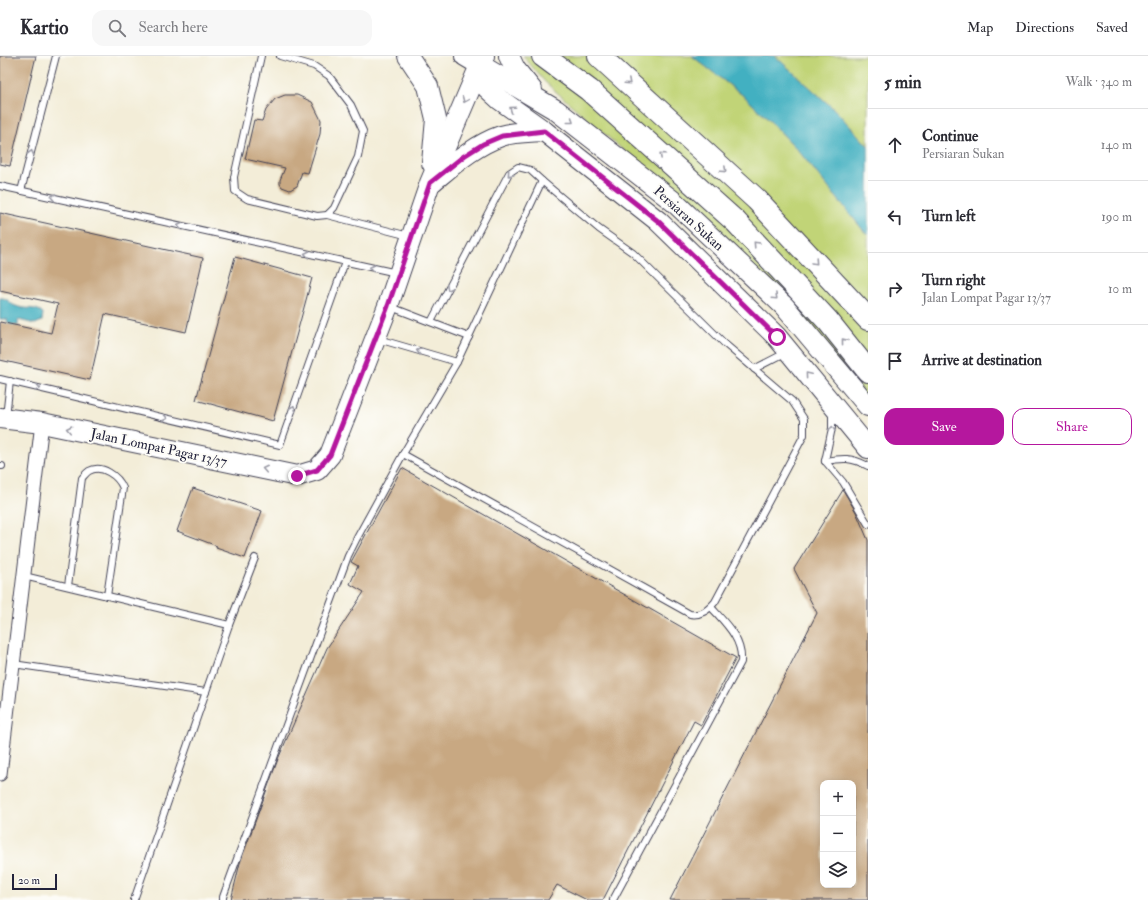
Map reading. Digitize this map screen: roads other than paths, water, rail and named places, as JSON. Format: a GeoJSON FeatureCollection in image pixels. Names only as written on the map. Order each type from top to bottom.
{"type":"FeatureCollection","features":[{"type":"Feature","properties":{"kind":"highway"},"geometry":{"type":"LineString","coordinates":[[543,56],[589,90],[736,222],[828,321],[868,371]]}},
{"type":"Feature","properties":{"kind":"highway"},"geometry":{"type":"LineString","coordinates":[[599,56],[757,200],[868,319]]}},
{"type":"Feature","properties":{"kind":"main road"},"geometry":{"type":"LineString","coordinates":[[408,56],[428,86],[436,119],[430,183]]}},
{"type":"Feature","properties":{"kind":"main road"},"geometry":{"type":"LineString","coordinates":[[509,56],[515,69],[539,99]]}},
{"type":"Feature","properties":{"kind":"main road"},"geometry":{"type":"LineString","coordinates":[[376,338],[430,183],[477,59]]}},
{"type":"Feature","properties":{"kind":"main road","name":"Persiaran Sukan"},"geometry":{"type":"LineString","coordinates":[[477,59],[556,110],[673,201],[784,306],[868,406]]}},
{"type":"Feature","properties":{"kind":"main road","name":"Persiaran Sukan"},"geometry":{"type":"LineString","coordinates":[[477,59],[487,88],[501,101],[544,131],[658,221],[777,337],[868,448]]}},
{"type":"Feature","properties":{"kind":"main road"},"geometry":{"type":"LineString","coordinates":[[430,183],[464,156],[483,144],[502,136],[544,131]]}},
{"type":"Feature","properties":{"kind":"main road","name":"Jalan Lompat Pagar 13/37"},"geometry":{"type":"LineString","coordinates":[[3,418],[42,423],[297,476],[317,470],[330,455],[376,338]]}},
{"type":"Feature","properties":{"kind":"street"},"geometry":{"type":"LineString","coordinates":[[0,774],[3,723],[13,664],[42,423]]}},
{"type":"Feature","properties":{"kind":"lane"},"geometry":{"type":"LineString","coordinates":[[21,190],[56,56]]}},
{"type":"Feature","properties":{"kind":"lane"},"geometry":{"type":"LineString","coordinates":[[261,56],[234,177],[235,191],[247,199],[317,216],[327,215],[412,236]]}},
{"type":"Feature","properties":{"kind":"lane"},"geometry":{"type":"LineString","coordinates":[[280,56],[314,66],[329,76],[351,105],[363,131],[358,157],[334,208],[327,215]]}},
{"type":"Feature","properties":{"kind":"lane"},"geometry":{"type":"LineString","coordinates":[[403,454],[690,614],[700,614],[711,607],[715,602],[804,435],[804,419],[792,401],[726,344],[633,253],[599,229],[530,170],[518,168],[509,173],[431,322]]}},
{"type":"Feature","properties":{"kind":"lane"},"geometry":{"type":"LineString","coordinates":[[223,900],[352,548],[403,454],[457,362],[542,181]]}},
{"type":"Feature","properties":{"kind":"lane"},"geometry":{"type":"LineString","coordinates":[[0,186],[399,274]]}},
{"type":"Feature","properties":{"kind":"lane"},"geometry":{"type":"LineString","coordinates":[[0,379],[280,445],[345,262]]}},
{"type":"Feature","properties":{"kind":"lane"},"geometry":{"type":"LineString","coordinates":[[388,306],[469,337]]}},
{"type":"Feature","properties":{"kind":"lane"},"geometry":{"type":"LineString","coordinates":[[376,338],[457,362]]}},
{"type":"Feature","properties":{"kind":"lane"},"geometry":{"type":"LineString","coordinates":[[754,369],[788,352]]}},
{"type":"Feature","properties":{"kind":"lane"},"geometry":{"type":"LineString","coordinates":[[3,418],[10,381]]}},
{"type":"Feature","properties":{"kind":"lane"},"geometry":{"type":"LineString","coordinates":[[825,461],[832,428],[832,414],[826,397]]}},
{"type":"Feature","properties":{"kind":"lane"},"geometry":{"type":"LineString","coordinates":[[825,461],[846,458],[868,466]]}},
{"type":"Feature","properties":{"kind":"lane"},"geometry":{"type":"LineString","coordinates":[[825,461],[843,482],[868,524]]}},
{"type":"Feature","properties":{"kind":"lane"},"geometry":{"type":"LineString","coordinates":[[68,586],[82,478],[88,472],[100,469],[106,470],[120,480],[123,488],[107,596]]}},
{"type":"Feature","properties":{"kind":"lane"},"geometry":{"type":"LineString","coordinates":[[134,900],[229,625],[255,558]]}},
{"type":"Feature","properties":{"kind":"lane"},"geometry":{"type":"LineString","coordinates":[[24,576],[229,625]]}},
{"type":"Feature","properties":{"kind":"lane"},"geometry":{"type":"LineString","coordinates":[[614,900],[741,662],[742,653],[734,634],[711,607]]}},
{"type":"Feature","properties":{"kind":"lane"},"geometry":{"type":"LineString","coordinates":[[13,664],[206,692]]}},
{"type":"Feature","properties":{"kind":"water"},"geometry":{"type":"Polygon","coordinates":[[[692,56],[775,56],[835,110],[868,146],[868,236],[797,149],[772,123],[745,97],[692,56]]]}},
{"type":"Feature","properties":{"kind":"water"},"geometry":{"type":"Polygon","coordinates":[[[0,298],[3,298],[19,307],[40,311],[43,313],[42,321],[35,324],[19,320],[16,329],[9,327],[7,319],[0,319],[0,298]]]}}]}
